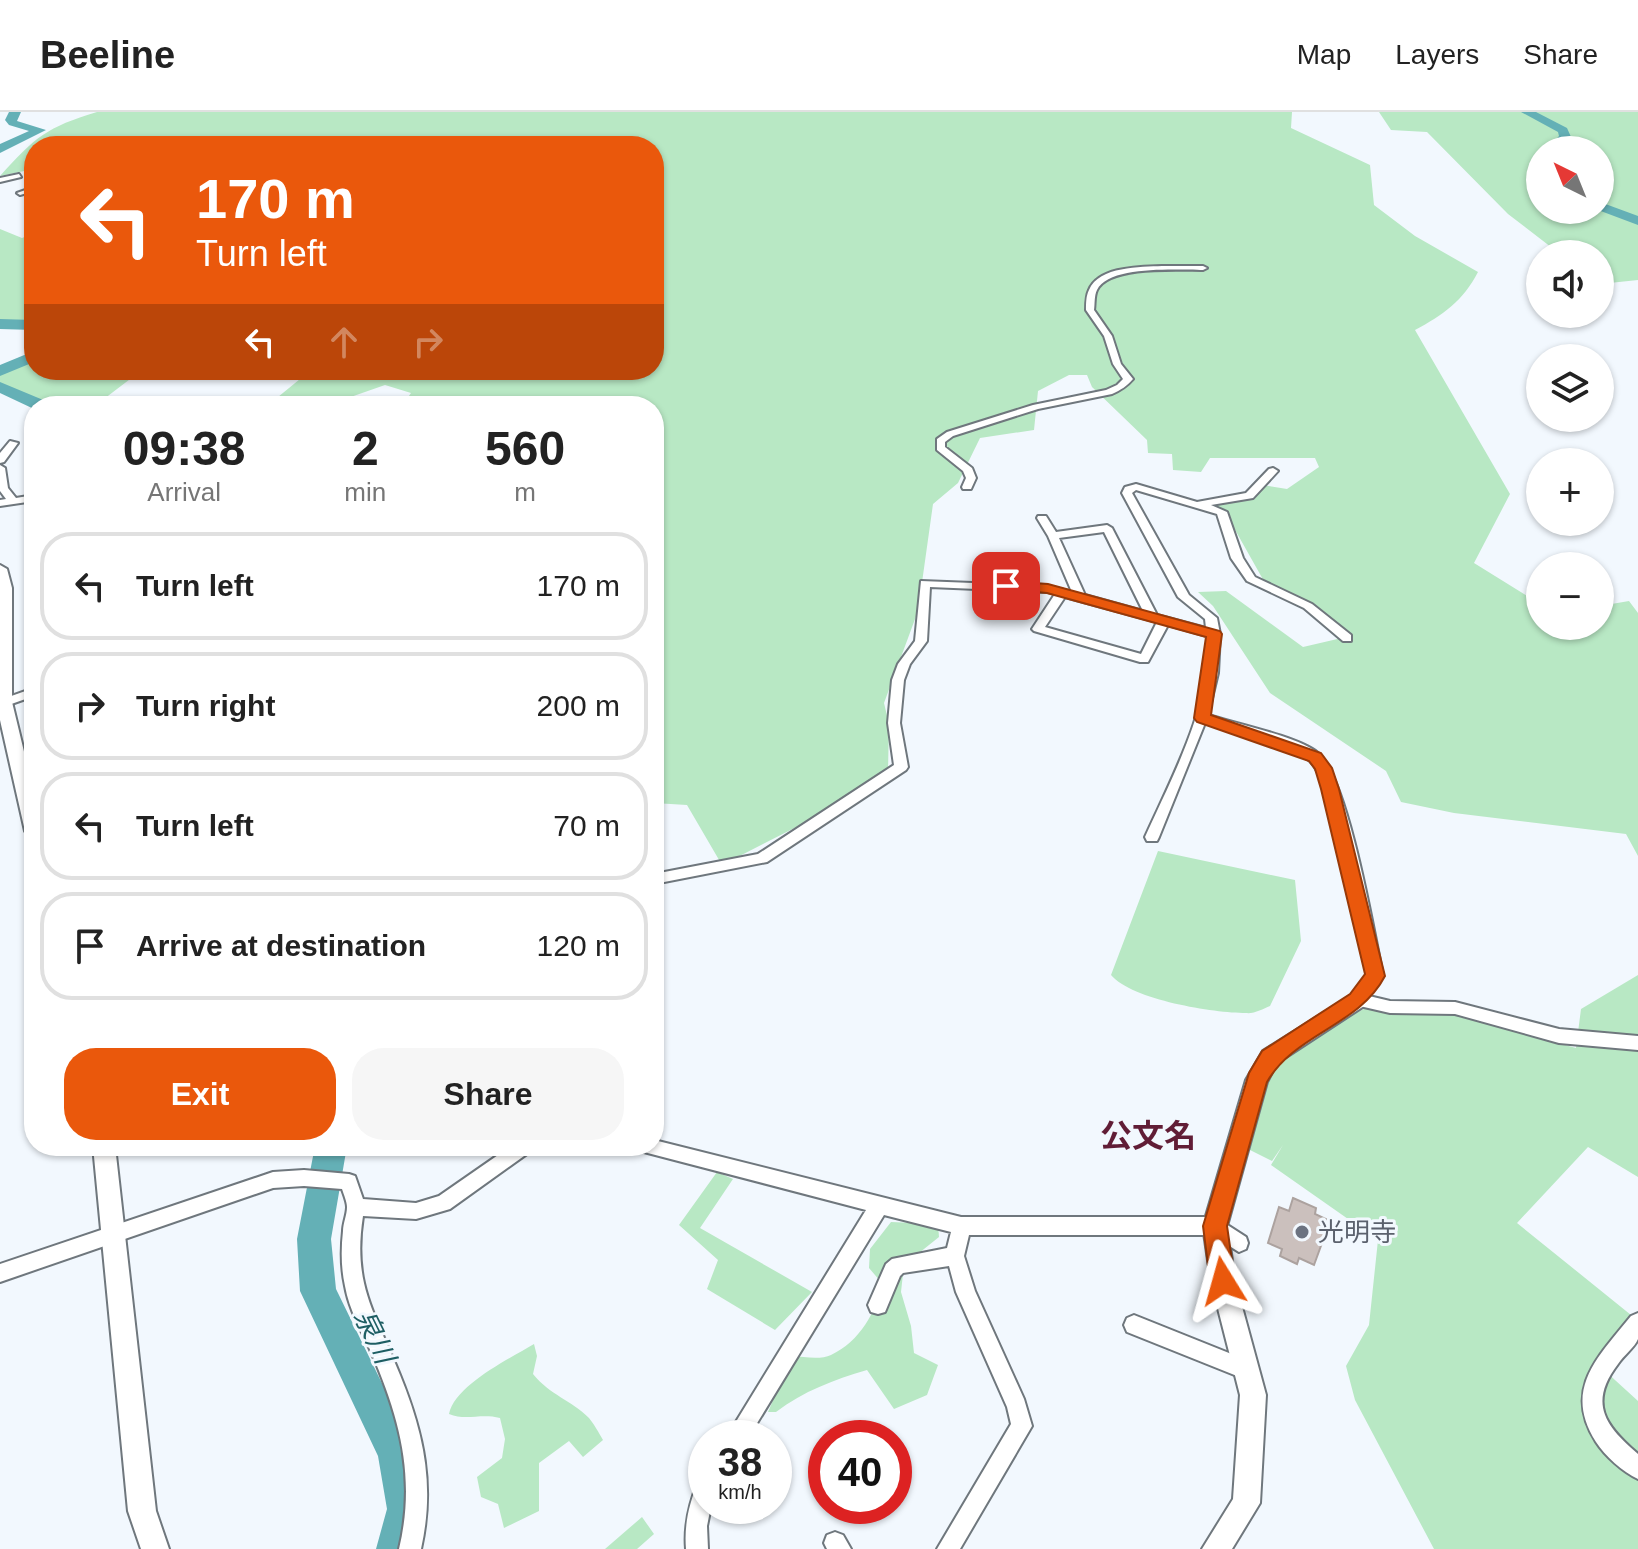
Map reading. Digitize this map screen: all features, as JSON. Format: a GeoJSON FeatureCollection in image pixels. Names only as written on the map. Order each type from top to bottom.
{"type":"FeatureCollection","features":[{"type":"Feature","properties":{"kind":"street"},"geometry":{"type":"LineString","coordinates":[[1,185],[19,176]]}},
{"type":"Feature","properties":{"kind":"street"},"geometry":{"type":"LineString","coordinates":[[20,193],[24,192]]}},
{"type":"Feature","properties":{"kind":"street"},"geometry":{"type":"LineString","coordinates":[[967,487],[971,478],[968,470],[940,448],[940,441],[950,434],[1036,407],[1109,392],[1127,383],[1128,379],[1117,364],[1108,336],[1090,310],[1093,289],[1099,282],[1125,272],[1203,268]]}},
{"type":"Feature","properties":{"kind":"street"},"geometry":{"type":"LineString","coordinates":[[0,460],[13,443]]}},
{"type":"Feature","properties":{"kind":"street"},"geometry":{"type":"LineString","coordinates":[[0,468],[3,488],[13,501]]}},
{"type":"Feature","properties":{"kind":"street"},"geometry":{"type":"LineString","coordinates":[[1200,504],[1249,496],[1273,471]]}},
{"type":"Feature","properties":{"kind":"street"},"geometry":{"type":"LineString","coordinates":[[1152,837],[1203,718],[1214,634],[1211,618],[1184,597],[1127,493],[1136,487],[1222,512],[1237,558],[1251,579],[1308,606],[1347,638]]}},
{"type":"Feature","properties":{"kind":"street"},"geometry":{"type":"LineString","coordinates":[[0,503],[24,499]]}},
{"type":"Feature","properties":{"kind":"street"},"geometry":{"type":"LineString","coordinates":[[1062,593],[1038,629],[1144,659],[1158,619],[1099,514]]}},
{"type":"Feature","properties":{"kind":"street"},"geometry":{"type":"LineString","coordinates":[[1042,518],[1080,598]]}},
{"type":"Feature","properties":{"kind":"street"},"geometry":{"type":"LineString","coordinates":[[1053,536],[1107,528]]}},
{"type":"Feature","properties":{"kind":"street"},"geometry":{"type":"LineString","coordinates":[[0,569],[5,588],[2,703],[24,791]]}},
{"type":"Feature","properties":{"kind":"street"},"geometry":{"type":"LineString","coordinates":[[664,877],[762,858],[901,767],[894,723],[898,680],[904,664],[921,641],[925,583],[1031,586],[1214,634]]}},
{"type":"Feature","properties":{"kind":"street"},"geometry":{"type":"LineString","coordinates":[[2,703],[24,695]]}},
{"type":"Feature","properties":{"kind":"street"},"geometry":{"type":"LineString","coordinates":[[1203,718],[1315,757],[1323,768],[1342,828],[1375,976],[1357,1000],[1270,1057],[1257,1080],[1215,1226],[1223,1281],[1247,1370],[1253,1407],[1246,1503],[1216,1549]]}},
{"type":"Feature","properties":{"kind":"street"},"geometry":{"type":"LineString","coordinates":[[1357,1000],[1390,1007],[1455,1008],[1559,1036],[1638,1043]]}},
{"type":"Feature","properties":{"kind":"street"},"geometry":{"type":"LineString","coordinates":[[664,1150],[961,1226],[1215,1226],[1239,1243]]}},
{"type":"Feature","properties":{"kind":"street"},"geometry":{"type":"LineString","coordinates":[[105,1156],[142,1511],[155,1549]]}},
{"type":"Feature","properties":{"kind":"street"},"geometry":{"type":"LineString","coordinates":[[356,1207],[416,1211],[444,1203],[511,1156]]}},
{"type":"Feature","properties":{"kind":"street"},"geometry":{"type":"LineString","coordinates":[[0,1273],[273,1180],[304,1178],[349,1182],[356,1207],[350,1228],[356,1297],[382,1352],[409,1426],[417,1471],[418,1523],[410,1549]]}},
{"type":"Feature","properties":{"kind":"street"},"geometry":{"type":"LineString","coordinates":[[747,1420],[880,1204]]}},
{"type":"Feature","properties":{"kind":"street"},"geometry":{"type":"LineString","coordinates":[[948,1549],[1022,1426],[1017,1406],[966,1292],[955,1256],[961,1226]]}},
{"type":"Feature","properties":{"kind":"street"},"geometry":{"type":"LineString","coordinates":[[878,1305],[893,1270],[899,1265],[955,1256]]}},
{"type":"Feature","properties":{"kind":"street"},"geometry":{"type":"LineString","coordinates":[[1638,1323],[1593,1383],[1590,1407],[1605,1437],[1638,1468]]}},
{"type":"Feature","properties":{"kind":"street"},"geometry":{"type":"LineString","coordinates":[[1134,1325],[1247,1370]]}},
{"type":"Feature","properties":{"kind":"street"},"geometry":{"type":"LineString","coordinates":[[696,1524],[697,1549]]}},
{"type":"Feature","properties":{"kind":"green space"},"geometry":{"type":"Polygon","coordinates":[[[97,112],[1292,112],[1291,128],[1370,165],[1374,205],[1415,236],[1478,272],[1466,291],[1451,306],[1415,330],[1510,494],[1474,563],[1526,595],[1526,640],[1614,640],[1614,604],[1629,601],[1638,613],[1638,856],[1626,834],[1454,813],[1401,802],[1386,771],[1270,693],[1213,606],[1198,592],[1226,591],[1303,647],[1346,637],[1265,583],[1225,512],[1213,504],[1249,498],[1262,485],[1287,489],[1319,467],[1315,458],[1210,458],[1201,472],[1173,470],[1172,454],[1148,453],[1147,440],[1092,387],[1087,375],[1069,375],[1038,391],[1034,430],[980,438],[958,483],[933,504],[918,611],[884,703],[889,724],[888,772],[822,814],[722,865],[687,805],[664,804],[664,396],[409,396],[411,393],[385,385],[354,396],[279,396],[299,380],[664,380],[664,136],[42,136],[97,112]]]}},
{"type":"Feature","properties":{"kind":"green space"},"geometry":{"type":"Polygon","coordinates":[[[1379,112],[1638,112],[1638,280],[1614,283],[1614,240],[1542,240],[1508,214],[1427,132],[1391,130],[1379,112]]]}},
{"type":"Feature","properties":{"kind":"green space"},"geometry":{"type":"Polygon","coordinates":[[[24,151],[24,171],[0,176],[23,152],[24,151]]]}},
{"type":"Feature","properties":{"kind":"green space"},"geometry":{"type":"Polygon","coordinates":[[[0,229],[24,237],[24,322],[0,322],[0,229]]]}},
{"type":"Feature","properties":{"kind":"green space"},"geometry":{"type":"Polygon","coordinates":[[[24,361],[24,380],[129,380],[108,396],[24,396],[24,401],[0,387],[0,372],[24,361]]]}},
{"type":"Feature","properties":{"kind":"green space"},"geometry":{"type":"Polygon","coordinates":[[[1158,851],[1295,880],[1301,941],[1270,1006],[1249,1013],[1195,1008],[1136,991],[1111,975],[1158,851]]]}},
{"type":"Feature","properties":{"kind":"green space"},"geometry":{"type":"Polygon","coordinates":[[[1638,975],[1638,1177],[1588,1147],[1517,1223],[1631,1315],[1604,1370],[1638,1401],[1638,1549],[1434,1549],[1355,1400],[1346,1366],[1369,1325],[1378,1240],[1271,1165],[1283,1145],[1272,1161],[1248,1149],[1261,1093],[1274,1061],[1331,1025],[1368,1007],[1461,1016],[1576,1048],[1581,1009],[1638,975]]]}},
{"type":"Feature","properties":{"kind":"green space"},"geometry":{"type":"Polygon","coordinates":[[[717,1172],[733,1179],[700,1228],[812,1292],[775,1330],[707,1289],[718,1260],[679,1225],[717,1172]]]}},
{"type":"Feature","properties":{"kind":"green space"},"geometry":{"type":"Polygon","coordinates":[[[891,1222],[938,1224],[939,1237],[904,1265],[901,1292],[911,1326],[914,1353],[938,1365],[927,1395],[894,1409],[867,1370],[819,1387],[776,1412],[768,1412],[792,1356],[827,1357],[850,1342],[865,1324],[876,1304],[881,1282],[869,1268],[870,1249],[891,1222]]]}},
{"type":"Feature","properties":{"kind":"green space"},"geometry":{"type":"Polygon","coordinates":[[[534,1344],[537,1356],[533,1374],[589,1418],[603,1440],[583,1457],[569,1441],[539,1463],[539,1511],[504,1528],[498,1504],[481,1497],[477,1477],[502,1458],[505,1439],[500,1418],[449,1414],[453,1403],[472,1383],[534,1344]]]}},
{"type":"Feature","properties":{"kind":"green space"},"geometry":{"type":"Polygon","coordinates":[[[642,1517],[654,1534],[637,1549],[605,1549],[642,1517]]]}},
{"type":"Feature","properties":{"kind":"building","name":"光明寺"},"geometry":{"type":"Polygon","coordinates":[[[1293,1198],[1316,1208],[1315,1214],[1330,1221],[1314,1265],[1299,1258],[1297,1264],[1280,1256],[1282,1249],[1268,1243],[1279,1207],[1289,1211],[1293,1198]]]}},
{"type":"Feature","properties":{"kind":"waterway","name":"泉川"},"geometry":{"type":"LineString","coordinates":[[15,112],[11,120],[13,123],[40,130],[27,136]]}},
{"type":"Feature","properties":{"kind":"waterway"},"geometry":{"type":"LineString","coordinates":[[1527,112],[1563,130],[1565,136]]}},
{"type":"Feature","properties":{"kind":"waterway","name":"泉川"},"geometry":{"type":"LineString","coordinates":[[0,149],[24,138]]}},
{"type":"Feature","properties":{"kind":"waterway"},"geometry":{"type":"LineString","coordinates":[[1614,212],[1638,221]]}},
{"type":"Feature","properties":{"kind":"waterway","name":"泉川"},"geometry":{"type":"LineString","coordinates":[[0,324],[24,325]]}},
{"type":"Feature","properties":{"kind":"waterway","name":"泉川"},"geometry":{"type":"LineString","coordinates":[[0,371],[24,360]]}},
{"type":"Feature","properties":{"kind":"waterway","name":"泉川"},"geometry":{"type":"LineString","coordinates":[[0,387],[24,398]]}},
{"type":"Feature","properties":{"kind":"waterway","name":"泉川"},"geometry":{"type":"LineString","coordinates":[[329,1156],[314,1239],[318,1291],[397,1453],[407,1509],[396,1549]]}},
{"type":"Feature","properties":{"kind":"place","name":"光明寺"},"geometry":{"type":"Point","coordinates":[1302,1232]}},
{"type":"Feature","properties":{"kind":"district","name":"公文名"},"geometry":{"type":"Point","coordinates":[1148,1136]}},
{"type":"Feature","properties":{"kind":"route"},"geometry":{"type":"LineString","coordinates":[[1006,586],[1048,589],[1214,634],[1203,718],[1315,757],[1323,768],[1330,789],[1342,828],[1375,976],[1357,1000],[1270,1057],[1257,1080],[1215,1226],[1223,1281]]}}]}
